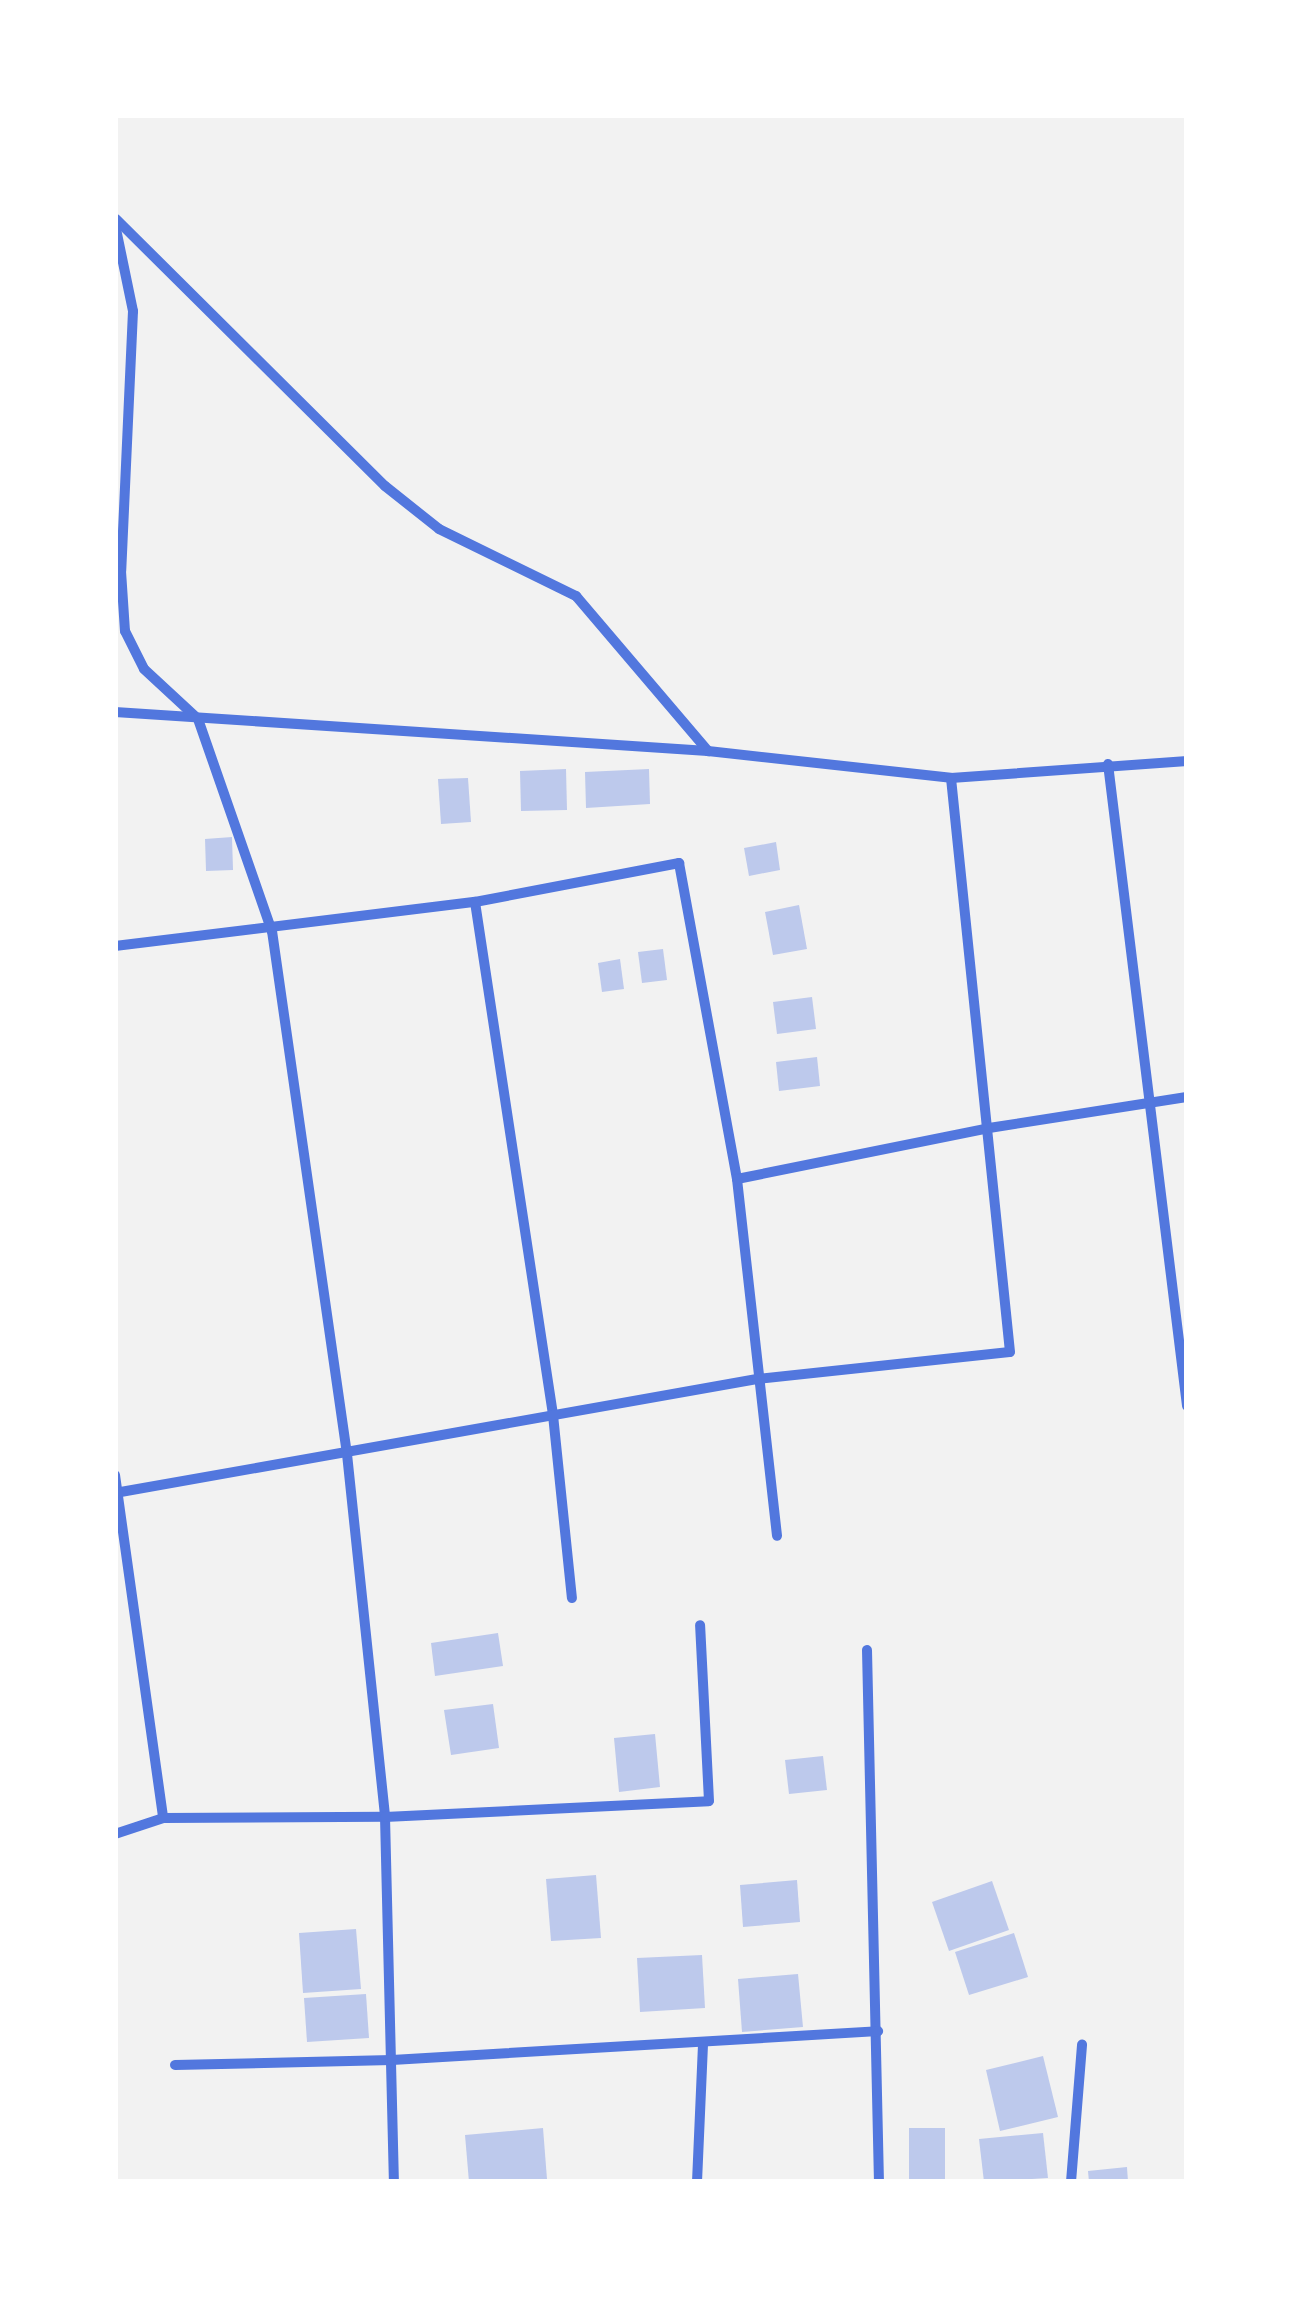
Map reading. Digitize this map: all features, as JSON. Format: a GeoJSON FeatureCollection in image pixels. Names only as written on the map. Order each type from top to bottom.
{"type":"FeatureCollection","features":[{"type":"Feature","properties":{"kind":"street"},"geometry":{"type":"LineString","coordinates":[[115,221],[134,311],[119,517],[125,631],[144,669],[198,719],[272,931],[347,1454],[385,1817],[394,2182]]}},
{"type":"Feature","properties":{"kind":"street"},"geometry":{"type":"LineString","coordinates":[[115,221],[385,486],[439,529],[576,596],[708,751]]}},
{"type":"Feature","properties":{"kind":"street"},"geometry":{"type":"LineString","coordinates":[[115,712],[708,751],[951,778],[1187,761]]}},
{"type":"Feature","properties":{"kind":"street"},"geometry":{"type":"LineString","coordinates":[[1108,764],[1187,1406]]}},
{"type":"Feature","properties":{"kind":"street"},"geometry":{"type":"LineString","coordinates":[[115,1493],[758,1379],[1010,1352],[951,778]]}},
{"type":"Feature","properties":{"kind":"street"},"geometry":{"type":"LineString","coordinates":[[115,946],[272,931],[474,902],[679,863],[737,1180],[778,1536]]}},
{"type":"Feature","properties":{"kind":"street"},"geometry":{"type":"LineString","coordinates":[[474,902],[553,1415],[572,1598]]}},
{"type":"Feature","properties":{"kind":"street"},"geometry":{"type":"LineString","coordinates":[[737,1180],[989,1128],[1187,1097]]}},
{"type":"Feature","properties":{"kind":"street"},"geometry":{"type":"LineString","coordinates":[[115,1475],[164,1818]]}},
{"type":"Feature","properties":{"kind":"street"},"geometry":{"type":"LineString","coordinates":[[115,1834],[164,1818],[385,1817],[710,1801],[700,1626]]}},
{"type":"Feature","properties":{"kind":"street"},"geometry":{"type":"LineString","coordinates":[[867,1650],[879,2182]]}},
{"type":"Feature","properties":{"kind":"street"},"geometry":{"type":"LineString","coordinates":[[175,2066],[392,2060],[878,2031]]}},
{"type":"Feature","properties":{"kind":"street"},"geometry":{"type":"LineString","coordinates":[[697,2182],[703,2043]]}},
{"type":"Feature","properties":{"kind":"street"},"geometry":{"type":"LineString","coordinates":[[1071,2182],[1082,2044]]}},
{"type":"Feature","properties":{"kind":"building"},"geometry":{"type":"Polygon","coordinates":[[[566,769],[567,810],[521,811],[520,771],[566,769]]]}},
{"type":"Feature","properties":{"kind":"building"},"geometry":{"type":"Polygon","coordinates":[[[649,769],[650,804],[586,808],[585,772],[649,769]]]}},
{"type":"Feature","properties":{"kind":"building"},"geometry":{"type":"Polygon","coordinates":[[[468,778],[471,822],[441,824],[438,779],[468,778]]]}},
{"type":"Feature","properties":{"kind":"building"},"geometry":{"type":"Polygon","coordinates":[[[232,837],[233,870],[206,871],[205,839],[232,837]]]}},
{"type":"Feature","properties":{"kind":"building"},"geometry":{"type":"Polygon","coordinates":[[[776,842],[780,870],[749,876],[744,848],[776,842]]]}},
{"type":"Feature","properties":{"kind":"building"},"geometry":{"type":"Polygon","coordinates":[[[799,905],[807,949],[773,955],[765,912],[799,905]]]}},
{"type":"Feature","properties":{"kind":"building"},"geometry":{"type":"Polygon","coordinates":[[[663,949],[667,980],[642,983],[638,952],[663,949]]]}},
{"type":"Feature","properties":{"kind":"building"},"geometry":{"type":"Polygon","coordinates":[[[620,959],[624,989],[602,992],[598,963],[620,959]]]}},
{"type":"Feature","properties":{"kind":"building"},"geometry":{"type":"Polygon","coordinates":[[[812,997],[816,1029],[777,1034],[773,1002],[812,997]]]}},
{"type":"Feature","properties":{"kind":"building"},"geometry":{"type":"Polygon","coordinates":[[[817,1057],[820,1086],[779,1091],[776,1062],[817,1057]]]}},
{"type":"Feature","properties":{"kind":"building"},"geometry":{"type":"Polygon","coordinates":[[[498,1633],[503,1666],[435,1676],[431,1643],[498,1633]]]}},
{"type":"Feature","properties":{"kind":"building"},"geometry":{"type":"Polygon","coordinates":[[[493,1704],[499,1748],[451,1755],[444,1710],[493,1704]]]}},
{"type":"Feature","properties":{"kind":"building"},"geometry":{"type":"Polygon","coordinates":[[[655,1734],[660,1787],[619,1792],[614,1738],[655,1734]]]}},
{"type":"Feature","properties":{"kind":"building"},"geometry":{"type":"Polygon","coordinates":[[[823,1756],[827,1790],[789,1794],[785,1760],[823,1756]]]}},
{"type":"Feature","properties":{"kind":"building"},"geometry":{"type":"Polygon","coordinates":[[[596,1875],[601,1938],[551,1941],[546,1879],[596,1875]]]}},
{"type":"Feature","properties":{"kind":"building"},"geometry":{"type":"Polygon","coordinates":[[[797,1880],[800,1922],[743,1927],[740,1885],[797,1880]]]}},
{"type":"Feature","properties":{"kind":"building"},"geometry":{"type":"Polygon","coordinates":[[[992,1881],[1009,1930],[949,1951],[932,1902],[992,1881]]]}},
{"type":"Feature","properties":{"kind":"building"},"geometry":{"type":"Polygon","coordinates":[[[356,1929],[361,1989],[303,1993],[299,1933],[356,1929]]]}},
{"type":"Feature","properties":{"kind":"building"},"geometry":{"type":"Polygon","coordinates":[[[1014,1933],[1028,1977],[969,1995],[955,1952],[1014,1933]]]}},
{"type":"Feature","properties":{"kind":"building"},"geometry":{"type":"Polygon","coordinates":[[[702,1955],[705,2008],[640,2012],[637,1958],[702,1955]]]}},
{"type":"Feature","properties":{"kind":"building"},"geometry":{"type":"Polygon","coordinates":[[[798,1974],[803,2027],[742,2032],[738,1979],[798,1974]]]}},
{"type":"Feature","properties":{"kind":"building"},"geometry":{"type":"Polygon","coordinates":[[[366,1994],[369,2038],[307,2042],[304,1998],[366,1994]]]}},
{"type":"Feature","properties":{"kind":"building"},"geometry":{"type":"Polygon","coordinates":[[[1043,2056],[1058,2117],[1000,2131],[986,2070],[1043,2056]]]}},
{"type":"Feature","properties":{"kind":"building"},"geometry":{"type":"Polygon","coordinates":[[[543,2128],[547,2179],[469,2182],[465,2135],[543,2128]]]}},
{"type":"Feature","properties":{"kind":"building"},"geometry":{"type":"Polygon","coordinates":[[[909,2128],[945,2128],[945,2182],[909,2182],[909,2128]]]}},
{"type":"Feature","properties":{"kind":"building"},"geometry":{"type":"Polygon","coordinates":[[[1043,2133],[1048,2178],[984,2182],[979,2139],[1043,2133]]]}},
{"type":"Feature","properties":{"kind":"building"},"geometry":{"type":"Polygon","coordinates":[[[1127,2167],[1128,2182],[1089,2182],[1088,2171],[1127,2167]]]}}]}
